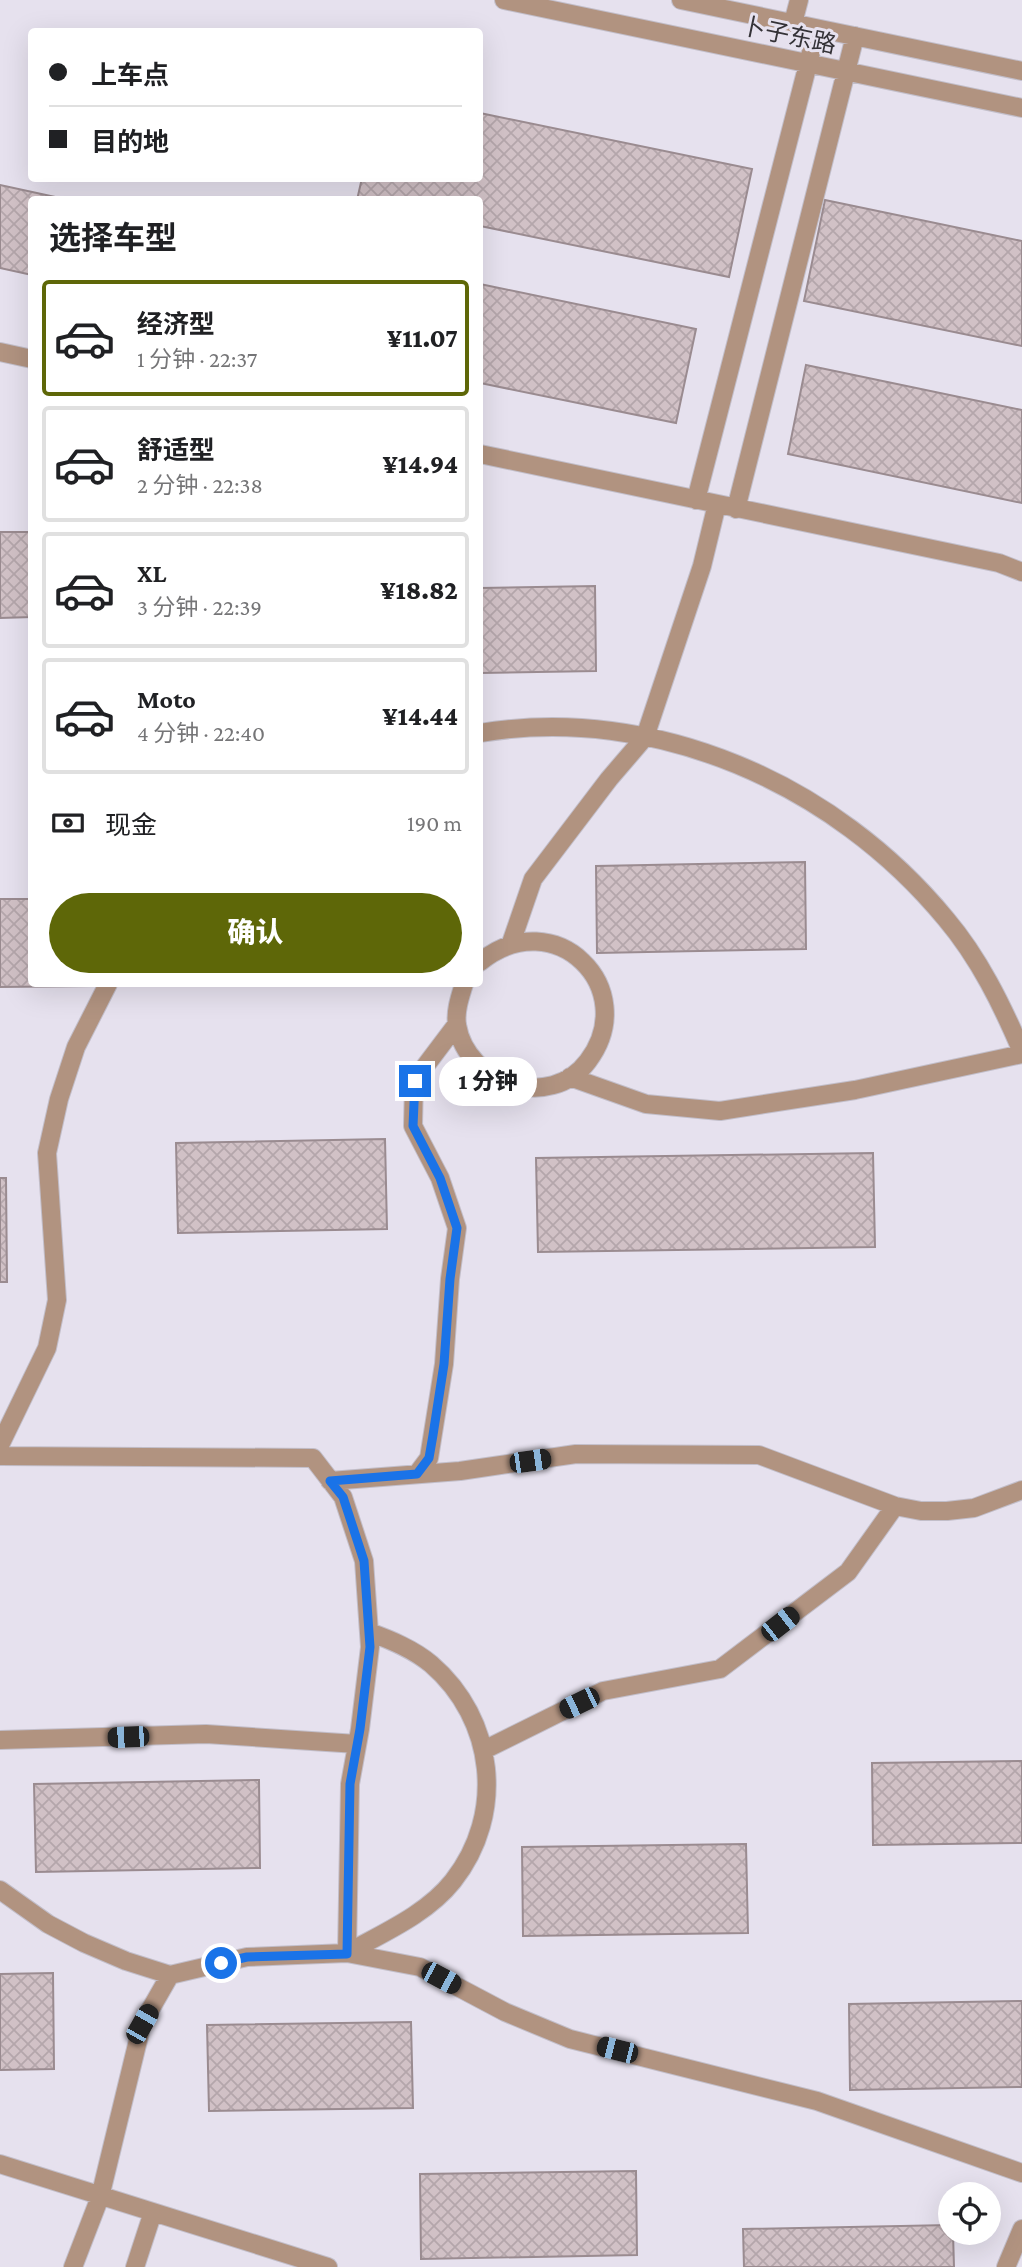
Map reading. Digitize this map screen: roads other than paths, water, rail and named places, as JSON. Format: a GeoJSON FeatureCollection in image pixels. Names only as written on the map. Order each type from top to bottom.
{"type":"FeatureCollection","features":[{"type":"Feature","properties":{"kind":"street","name":"卜子东路"},"geometry":{"type":"LineString","coordinates":[[504,0],[1022,108]]}},
{"type":"Feature","properties":{"kind":"street","name":"卜子东路"},"geometry":{"type":"LineString","coordinates":[[681,0],[1022,71]]}},
{"type":"Feature","properties":{"kind":"street"},"geometry":{"type":"LineString","coordinates":[[793,23],[799,0]]}},
{"type":"Feature","properties":{"kind":"street"},"geometry":{"type":"LineString","coordinates":[[696,500],[817,29]]}},
{"type":"Feature","properties":{"kind":"street"},"geometry":{"type":"LineString","coordinates":[[736,509],[855,36]]}},
{"type":"Feature","properties":{"kind":"street"},"geometry":{"type":"LineString","coordinates":[[0,352],[28,358]]}},
{"type":"Feature","properties":{"kind":"street"},"geometry":{"type":"LineString","coordinates":[[483,455],[999,564],[1022,572]]}},
{"type":"Feature","properties":{"kind":"street"},"geometry":{"type":"LineString","coordinates":[[511,943],[533,879],[609,779],[645,737],[702,566],[717,504]]}},
{"type":"Feature","properties":{"kind":"street"},"geometry":{"type":"LineString","coordinates":[[483,733],[594,730],[645,737],[695,749],[743,767],[778,783],[834,816],[876,846],[947,920],[977,962],[1003,1007],[1022,1053],[855,1090],[720,1111],[646,1104],[570,1077]]}},
{"type":"Feature","properties":{"kind":"street"},"geometry":{"type":"LineString","coordinates":[[463,987],[458,1003],[457,1024],[463,1044],[474,1062],[490,1076],[509,1085],[530,1088],[551,1086],[570,1077],[586,1064],[598,1046],[604,1026],[604,1005],[599,985],[588,967],[572,953],[552,944],[532,940],[511,943],[483,960]]}},
{"type":"Feature","properties":{"kind":"street"},"geometry":{"type":"LineString","coordinates":[[0,1445],[47,1348],[57,1300],[47,1153],[58,1099],[76,1047],[106,987]]}},
{"type":"Feature","properties":{"kind":"street"},"geometry":{"type":"LineString","coordinates":[[417,1474],[429,1458],[436,1418],[457,1228],[440,1178],[413,1126],[415,1081],[457,1024]]}},
{"type":"Feature","properties":{"kind":"street"},"geometry":{"type":"LineString","coordinates":[[330,1481],[460,1471],[576,1454],[759,1455],[895,1506],[934,1511],[974,1508],[1022,1490]]}},
{"type":"Feature","properties":{"kind":"street"},"geometry":{"type":"LineString","coordinates":[[0,1456],[313,1458],[343,1497],[364,1561],[370,1647],[358,1744],[350,1784],[347,1954]]}},
{"type":"Feature","properties":{"kind":"street"},"geometry":{"type":"LineString","coordinates":[[484,1750],[603,1691],[720,1669],[848,1572],[895,1506]]}},
{"type":"Feature","properties":{"kind":"street"},"geometry":{"type":"LineString","coordinates":[[347,1954],[433,1901],[452,1882],[479,1837],[486,1808],[488,1779],[484,1750],[476,1724],[463,1700],[446,1679],[411,1650],[369,1632]]}},
{"type":"Feature","properties":{"kind":"street"},"geometry":{"type":"LineString","coordinates":[[0,1740],[206,1734],[358,1744]]}},
{"type":"Feature","properties":{"kind":"street"},"geometry":{"type":"LineString","coordinates":[[0,1890],[48,1924],[84,1943],[126,1961],[170,1975],[247,1957],[347,1954],[420,1967],[505,2012],[570,2039],[817,2101],[1022,2173]]}},
{"type":"Feature","properties":{"kind":"street"},"geometry":{"type":"LineString","coordinates":[[73,2267],[100,2197],[142,2024],[170,1975]]}},
{"type":"Feature","properties":{"kind":"street"},"geometry":{"type":"LineString","coordinates":[[0,2164],[328,2267]]}},
{"type":"Feature","properties":{"kind":"street"},"geometry":{"type":"LineString","coordinates":[[135,2267],[153,2212]]}},
{"type":"Feature","properties":{"kind":"street"},"geometry":{"type":"LineString","coordinates":[[1006,2267],[1022,2229]]}}]}
